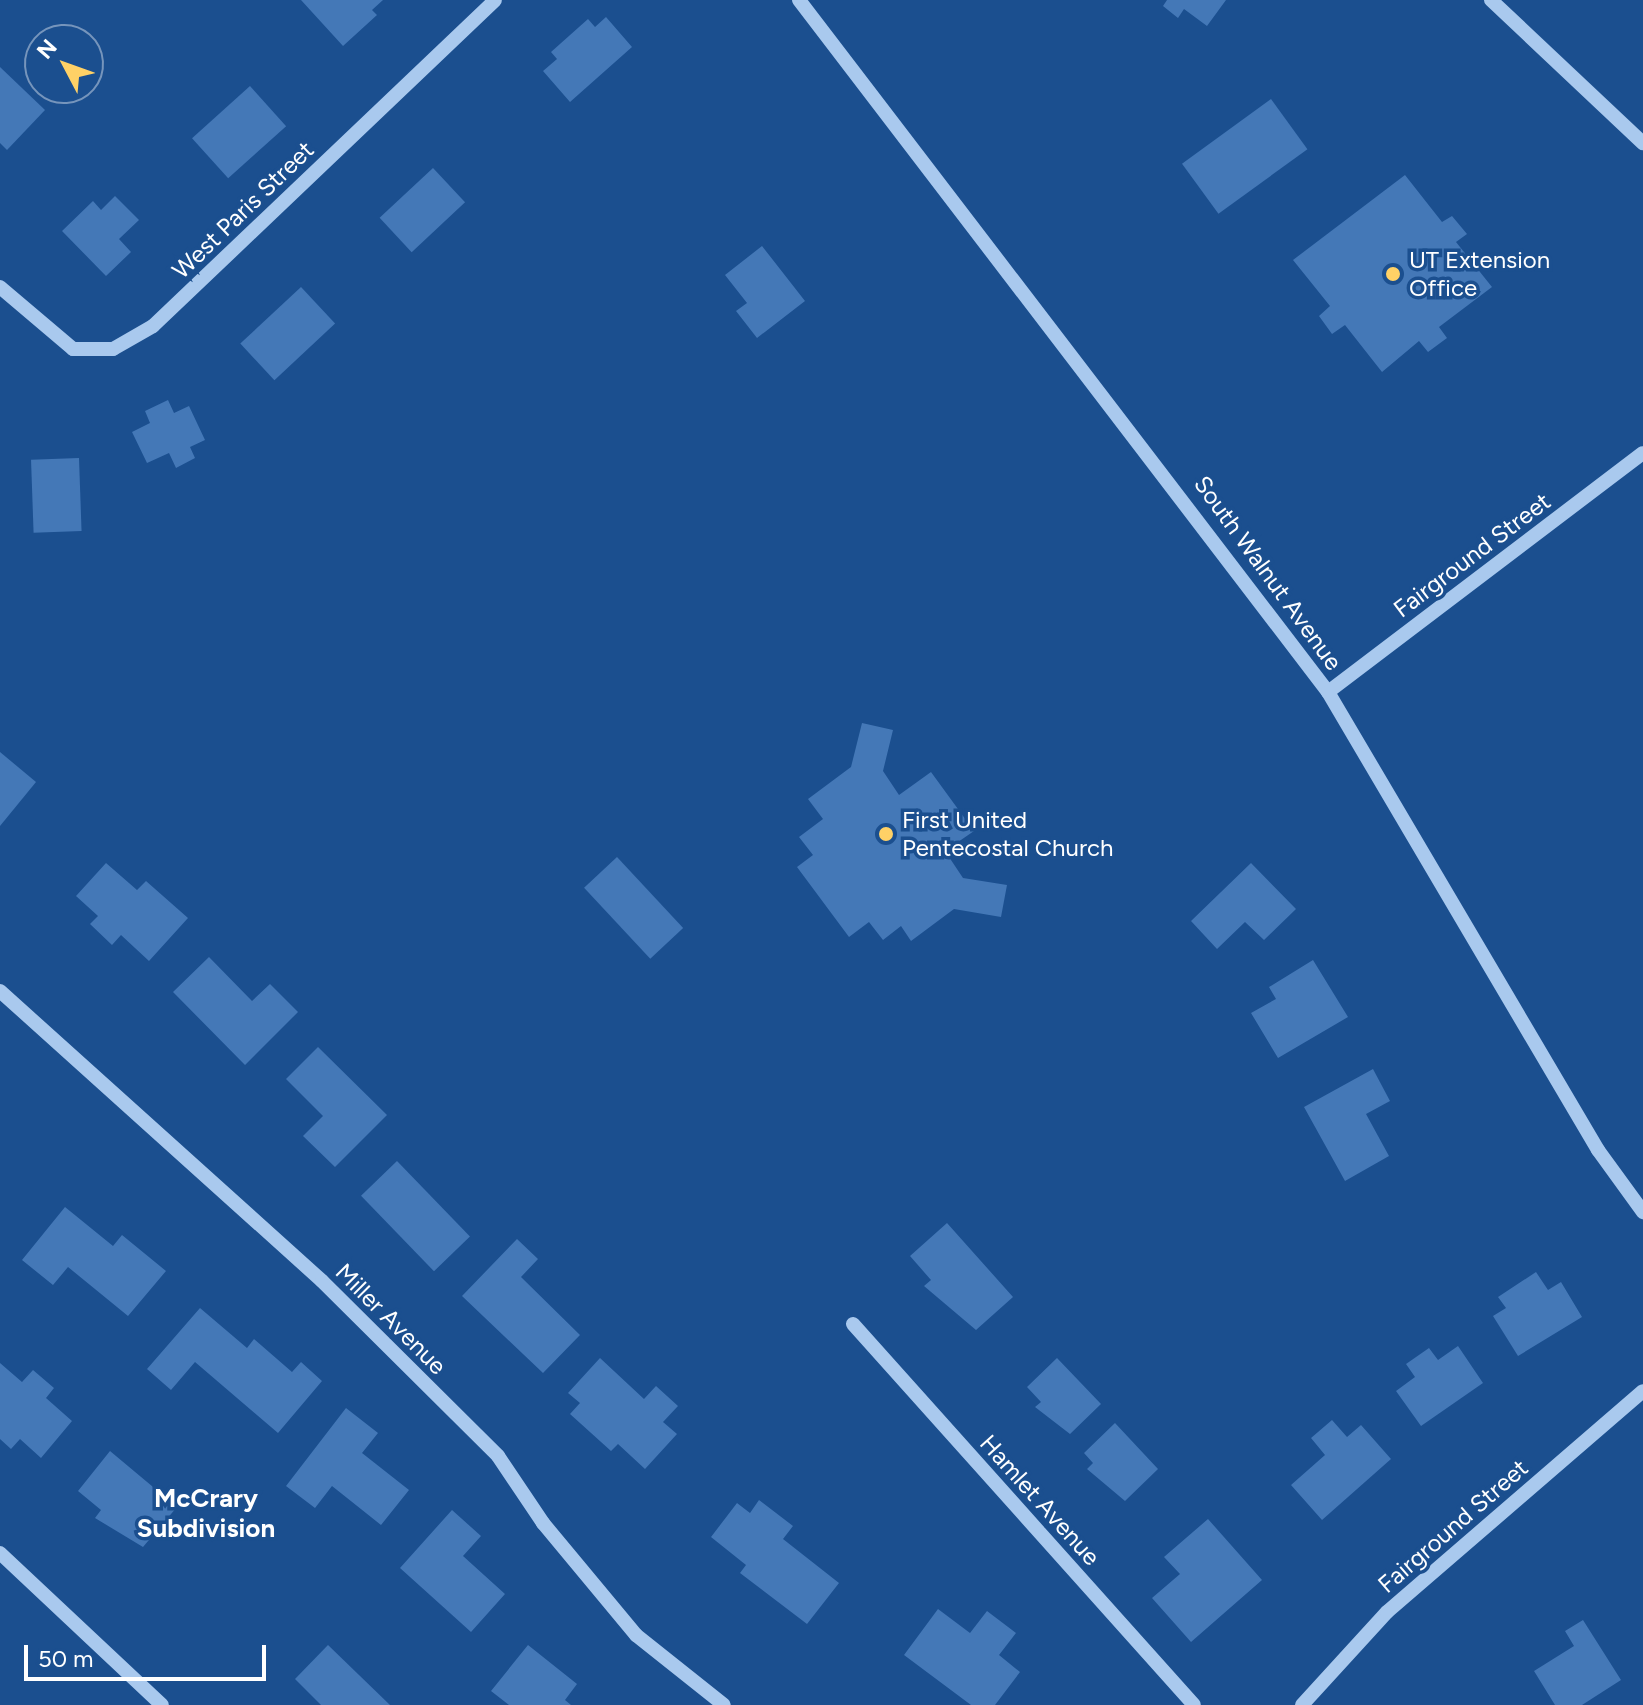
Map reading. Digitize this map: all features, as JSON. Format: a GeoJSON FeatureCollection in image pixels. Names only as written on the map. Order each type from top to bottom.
{"type":"FeatureCollection","features":[{"type":"Feature","properties":{"kind":"street","name":"West Paris Street"},"geometry":{"type":"LineString","coordinates":[[0,287],[73,349],[113,349],[153,326],[495,0]]}},
{"type":"Feature","properties":{"kind":"street","name":"South Walnut Avenue"},"geometry":{"type":"LineString","coordinates":[[799,0],[1328,692],[1417,832],[1598,1150],[1643,1212]]}},
{"type":"Feature","properties":{"kind":"street"},"geometry":{"type":"LineString","coordinates":[[1491,0],[1643,143]]}},
{"type":"Feature","properties":{"kind":"street","name":"Fairground Street"},"geometry":{"type":"LineString","coordinates":[[1328,692],[1643,453]]}},
{"type":"Feature","properties":{"kind":"street","name":"Miller Avenue"},"geometry":{"type":"LineString","coordinates":[[0,991],[344,1303],[498,1456],[636,1635],[724,1705]]}},
{"type":"Feature","properties":{"kind":"street","name":"Hamlet Avenue"},"geometry":{"type":"LineString","coordinates":[[853,1324],[1194,1705]]}},
{"type":"Feature","properties":{"kind":"street","name":"Fairground Street"},"geometry":{"type":"LineString","coordinates":[[1302,1705],[1387,1612],[1643,1391]]}},
{"type":"Feature","properties":{"kind":"street"},"geometry":{"type":"LineString","coordinates":[[0,1553],[162,1705]]}},
{"type":"Feature","properties":{"kind":"building"},"geometry":{"type":"Polygon","coordinates":[[[301,0],[383,0],[372,10],[377,15],[343,46],[301,0]]]}},
{"type":"Feature","properties":{"kind":"building"},"geometry":{"type":"Polygon","coordinates":[[[1167,0],[1226,0],[1207,26],[1184,9],[1178,18],[1163,6],[1167,0]]]}},
{"type":"Feature","properties":{"kind":"building"},"geometry":{"type":"Polygon","coordinates":[[[606,17],[632,47],[570,102],[543,71],[557,59],[551,52],[588,19],[595,27],[606,17]]]}},
{"type":"Feature","properties":{"kind":"building"},"geometry":{"type":"Polygon","coordinates":[[[0,67],[24,90],[24,104],[39,104],[45,110],[7,150],[0,143],[0,67]]]}},
{"type":"Feature","properties":{"kind":"building"},"geometry":{"type":"Polygon","coordinates":[[[250,86],[286,126],[228,178],[192,138],[250,86]]]}},
{"type":"Feature","properties":{"kind":"building"},"geometry":{"type":"Polygon","coordinates":[[[1271,99],[1307,149],[1218,214],[1182,164],[1271,99]]]}},
{"type":"Feature","properties":{"kind":"building"},"geometry":{"type":"Polygon","coordinates":[[[433,168],[465,202],[412,252],[380,218],[433,168]]]}},
{"type":"Feature","properties":{"kind":"building","name":"UT Extension Office"},"geometry":{"type":"Polygon","coordinates":[[[1405,175],[1442,222],[1452,216],[1467,234],[1456,242],[1492,287],[1439,327],[1447,338],[1428,352],[1419,341],[1382,372],[1345,325],[1332,334],[1319,316],[1330,306],[1293,260],[1405,175]]]}},
{"type":"Feature","properties":{"kind":"building"},"geometry":{"type":"Polygon","coordinates":[[[115,196],[139,220],[119,239],[131,252],[106,276],[62,231],[93,201],[101,210],[115,196]]]}},
{"type":"Feature","properties":{"kind":"building"},"geometry":{"type":"Polygon","coordinates":[[[762,246],[805,301],[757,338],[736,311],[747,303],[725,275],[762,246]]]}},
{"type":"Feature","properties":{"kind":"building"},"geometry":{"type":"Polygon","coordinates":[[[301,287],[335,324],[274,380],[240,344],[301,287]]]}},
{"type":"Feature","properties":{"kind":"building"},"geometry":{"type":"Polygon","coordinates":[[[168,400],[174,413],[189,406],[205,440],[190,447],[195,458],[176,468],[169,453],[147,463],[132,432],[150,423],[145,411],[168,400]]]}},
{"type":"Feature","properties":{"kind":"building"},"geometry":{"type":"Polygon","coordinates":[[[79,458],[82,531],[34,533],[31,460],[79,458]]]}},
{"type":"Feature","properties":{"kind":"building","name":"First United Pentecostal Church"},"geometry":{"type":"Polygon","coordinates":[[[862,723],[893,730],[883,771],[899,795],[931,772],[974,831],[945,851],[963,878],[1007,885],[1001,917],[954,909],[911,941],[901,926],[883,940],[869,922],[849,937],[797,867],[813,855],[799,837],[823,819],[808,799],[851,767],[862,723]]]}},
{"type":"Feature","properties":{"kind":"building"},"geometry":{"type":"Polygon","coordinates":[[[0,752],[36,782],[0,826],[0,752]]]}},
{"type":"Feature","properties":{"kind":"building"},"geometry":{"type":"Polygon","coordinates":[[[617,857],[683,928],[650,959],[584,888],[617,857]]]}},
{"type":"Feature","properties":{"kind":"building"},"geometry":{"type":"Polygon","coordinates":[[[106,863],[137,890],[146,881],[188,918],[149,961],[121,935],[112,945],[90,924],[98,916],[76,896],[106,863]]]}},
{"type":"Feature","properties":{"kind":"building"},"geometry":{"type":"Polygon","coordinates":[[[1251,863],[1296,909],[1264,940],[1245,922],[1217,949],[1191,921],[1251,863]]]}},
{"type":"Feature","properties":{"kind":"building"},"geometry":{"type":"Polygon","coordinates":[[[209,957],[252,1001],[270,984],[298,1012],[245,1065],[173,992],[209,957]]]}},
{"type":"Feature","properties":{"kind":"building"},"geometry":{"type":"Polygon","coordinates":[[[1313,960],[1348,1017],[1278,1058],[1251,1013],[1276,999],[1269,987],[1313,960]]]}},
{"type":"Feature","properties":{"kind":"building"},"geometry":{"type":"Polygon","coordinates":[[[318,1047],[387,1115],[335,1167],[303,1136],[323,1116],[286,1079],[318,1047]]]}},
{"type":"Feature","properties":{"kind":"building"},"geometry":{"type":"Polygon","coordinates":[[[1373,1069],[1390,1101],[1366,1114],[1389,1156],[1345,1181],[1304,1107],[1373,1069]]]}},
{"type":"Feature","properties":{"kind":"building"},"geometry":{"type":"Polygon","coordinates":[[[397,1161],[470,1237],[434,1271],[361,1196],[397,1161]]]}},
{"type":"Feature","properties":{"kind":"building"},"geometry":{"type":"Polygon","coordinates":[[[65,1207],[113,1246],[122,1235],[166,1271],[128,1316],[68,1267],[53,1285],[22,1260],[65,1207]]]}},
{"type":"Feature","properties":{"kind":"building"},"geometry":{"type":"Polygon","coordinates":[[[947,1223],[1013,1297],[976,1330],[924,1286],[931,1280],[910,1256],[947,1223]]]}},
{"type":"Feature","properties":{"kind":"building"},"geometry":{"type":"Polygon","coordinates":[[[517,1239],[538,1259],[521,1277],[580,1335],[543,1373],[462,1296],[517,1239]]]}},
{"type":"Feature","properties":{"kind":"building"},"geometry":{"type":"Polygon","coordinates":[[[1536,1272],[1548,1290],[1561,1282],[1582,1317],[1518,1356],[1493,1316],[1506,1308],[1498,1297],[1536,1272]]]}},
{"type":"Feature","properties":{"kind":"building"},"geometry":{"type":"Polygon","coordinates":[[[200,1308],[247,1348],[254,1339],[292,1372],[301,1362],[322,1381],[278,1433],[195,1362],[171,1390],[147,1369],[200,1308]]]}},
{"type":"Feature","properties":{"kind":"building"},"geometry":{"type":"Polygon","coordinates":[[[1458,1346],[1483,1383],[1421,1426],[1396,1391],[1415,1377],[1406,1364],[1429,1348],[1438,1360],[1458,1346]]]}},
{"type":"Feature","properties":{"kind":"building"},"geometry":{"type":"Polygon","coordinates":[[[600,1358],[644,1399],[656,1386],[678,1406],[663,1422],[677,1434],[645,1469],[618,1444],[611,1451],[570,1414],[580,1403],[568,1393],[600,1358]]]}},
{"type":"Feature","properties":{"kind":"building"},"geometry":{"type":"Polygon","coordinates":[[[1057,1358],[1101,1404],[1070,1434],[1035,1407],[1041,1402],[1027,1387],[1057,1358]]]}},
{"type":"Feature","properties":{"kind":"building"},"geometry":{"type":"Polygon","coordinates":[[[0,1363],[22,1382],[33,1370],[54,1388],[46,1398],[72,1421],[41,1458],[20,1439],[11,1449],[0,1439],[0,1363]]]}},
{"type":"Feature","properties":{"kind":"building"},"geometry":{"type":"Polygon","coordinates":[[[346,1408],[378,1433],[362,1453],[409,1490],[381,1525],[332,1486],[315,1508],[286,1486],[346,1408]]]}},
{"type":"Feature","properties":{"kind":"building"},"geometry":{"type":"Polygon","coordinates":[[[1332,1420],[1347,1437],[1361,1425],[1391,1459],[1322,1520],[1291,1485],[1325,1455],[1311,1438],[1332,1420]]]}},
{"type":"Feature","properties":{"kind":"building"},"geometry":{"type":"Polygon","coordinates":[[[1115,1423],[1158,1469],[1125,1501],[1087,1469],[1093,1463],[1084,1453],[1115,1423]]]}},
{"type":"Feature","properties":{"kind":"building"},"geometry":{"type":"Polygon","coordinates":[[[110,1451],[177,1507],[143,1547],[95,1518],[101,1510],[78,1491],[110,1451]]]}},
{"type":"Feature","properties":{"kind":"building"},"geometry":{"type":"Polygon","coordinates":[[[759,1500],[793,1526],[783,1539],[839,1583],[807,1624],[740,1573],[746,1565],[711,1537],[737,1503],[750,1513],[759,1500]]]}},
{"type":"Feature","properties":{"kind":"building"},"geometry":{"type":"Polygon","coordinates":[[[452,1510],[481,1536],[463,1556],[505,1594],[471,1632],[400,1568],[452,1510]]]}},
{"type":"Feature","properties":{"kind":"building"},"geometry":{"type":"Polygon","coordinates":[[[1208,1519],[1262,1580],[1191,1642],[1152,1598],[1180,1574],[1164,1557],[1208,1519]]]}},
{"type":"Feature","properties":{"kind":"building"},"geometry":{"type":"Polygon","coordinates":[[[938,1609],[970,1633],[987,1611],[1016,1633],[999,1655],[1020,1672],[995,1705],[971,1705],[904,1655],[938,1609]]]}},
{"type":"Feature","properties":{"kind":"building"},"geometry":{"type":"Polygon","coordinates":[[[1583,1620],[1621,1680],[1582,1705],[1555,1705],[1534,1671],[1574,1646],[1565,1631],[1583,1620]]]}},
{"type":"Feature","properties":{"kind":"building"},"geometry":{"type":"Polygon","coordinates":[[[328,1645],[390,1705],[321,1705],[295,1679],[328,1645]]]}},
{"type":"Feature","properties":{"kind":"building"},"geometry":{"type":"Polygon","coordinates":[[[528,1645],[577,1684],[565,1700],[571,1705],[509,1705],[491,1691],[528,1645]]]}},
{"type":"Feature","properties":{"kind":"place","name":"UT Extension Office"},"geometry":{"type":"Point","coordinates":[1393,274]}},
{"type":"Feature","properties":{"kind":"place","name":"First United Pentecostal Church"},"geometry":{"type":"Point","coordinates":[886,834]}},
{"type":"Feature","properties":{"kind":"district","name":"McCrary Subdivision"},"geometry":{"type":"Point","coordinates":[206,1514]}}]}
